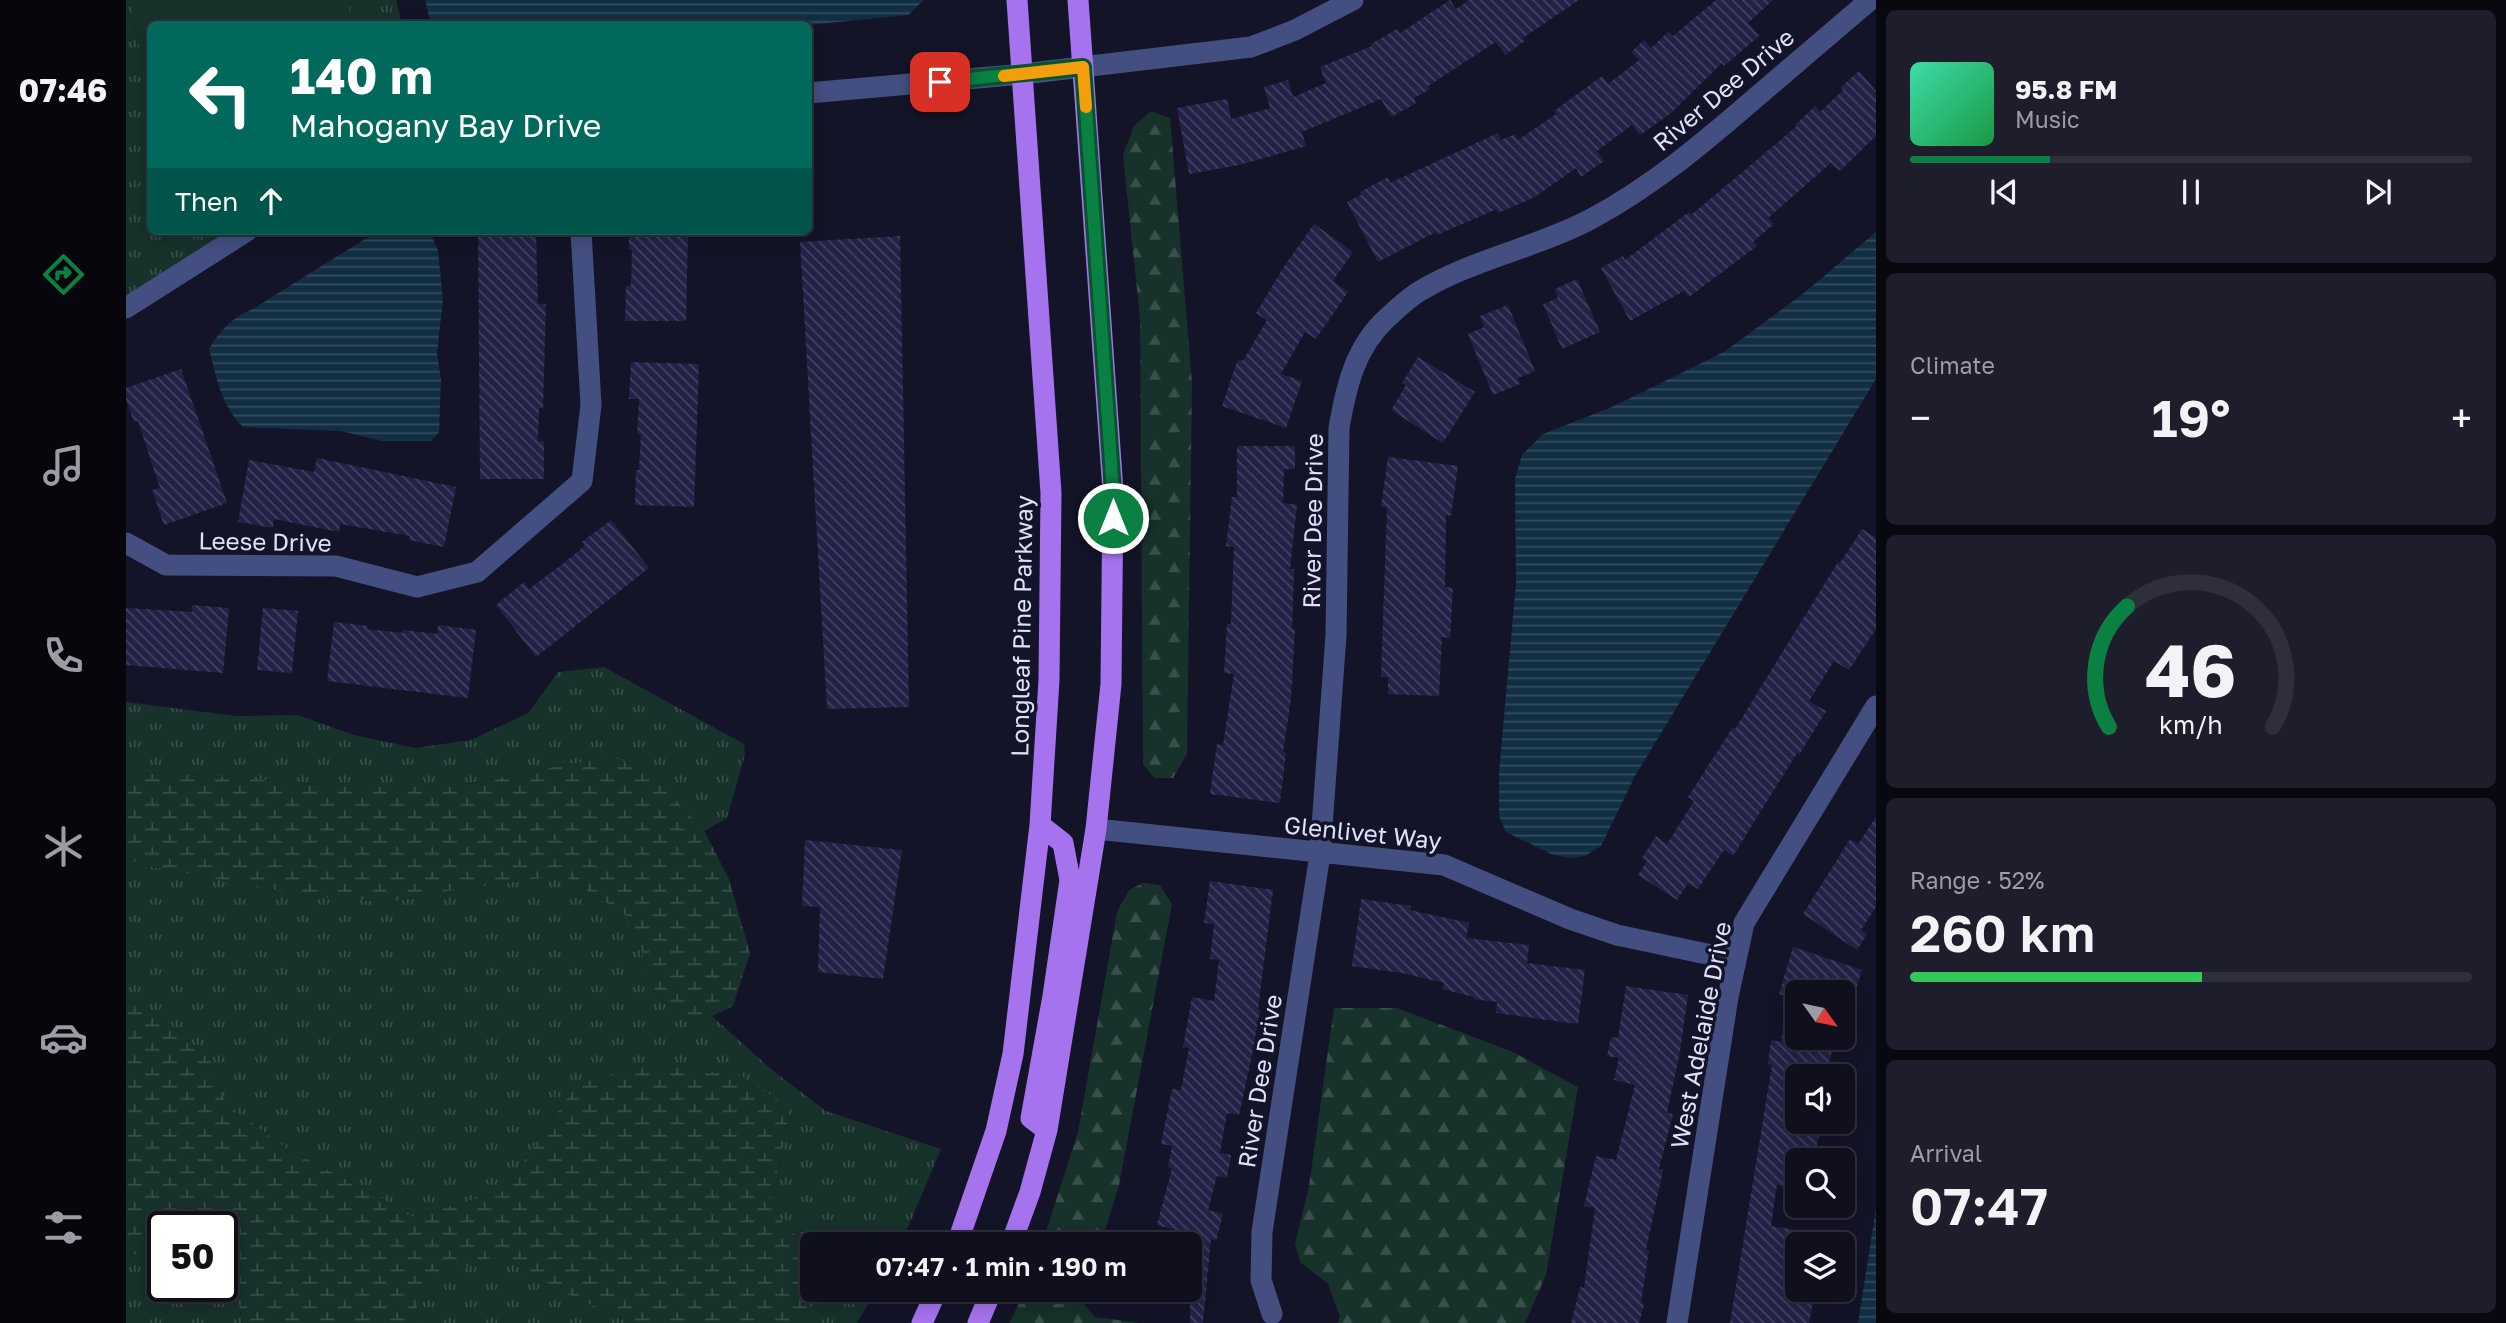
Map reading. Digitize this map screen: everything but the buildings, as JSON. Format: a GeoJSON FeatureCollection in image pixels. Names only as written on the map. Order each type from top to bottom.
{"type":"FeatureCollection","features":[{"type":"Feature","properties":{"kind":"main road","name":"Longleaf Pine Parkway"},"geometry":{"type":"LineString","coordinates":[[961,1232],[996,1131],[1013,1054],[1040,825],[1049,680],[1051,493],[1017,0]]}},
{"type":"Feature","properties":{"kind":"main road"},"geometry":{"type":"LineString","coordinates":[[1015,1232],[1030,1192],[1047,1130],[1096,829],[1111,684],[1113,491],[1078,0]]}},
{"type":"Feature","properties":{"kind":"main road"},"geometry":{"type":"LineString","coordinates":[[1040,825],[1063,843],[1070,880],[1031,1118],[1047,1130]]}},
{"type":"Feature","properties":{"kind":"main road"},"geometry":{"type":"LineString","coordinates":[[922,1323],[932,1302]]}},
{"type":"Feature","properties":{"kind":"main road"},"geometry":{"type":"LineString","coordinates":[[978,1323],[987,1302]]}},
{"type":"Feature","properties":{"kind":"street"},"geometry":{"type":"LineString","coordinates":[[812,93],[1023,74],[1251,47],[1295,30],[1353,0]]}},
{"type":"Feature","properties":{"kind":"street","name":"River Dee Drive"},"geometry":{"type":"LineString","coordinates":[[1272,1314],[1261,1280],[1262,1232],[1320,853],[1336,635],[1339,428],[1345,394],[1359,352],[1384,320],[1419,292],[1459,272],[1590,220],[1643,188],[1691,153],[1870,0]]}},
{"type":"Feature","properties":{"kind":"street"},"geometry":{"type":"LineString","coordinates":[[126,308],[241,235]]}},
{"type":"Feature","properties":{"kind":"street","name":"Leese Drive"},"geometry":{"type":"LineString","coordinates":[[126,543],[166,565],[336,566],[417,587],[477,572],[582,481],[591,405],[581,235]]}},
{"type":"Feature","properties":{"kind":"street","name":"West Adelaide Drive"},"geometry":{"type":"LineString","coordinates":[[1677,1323],[1735,960],[1744,923],[1876,706]]}},
{"type":"Feature","properties":{"kind":"street","name":"Glenlivet Way"},"geometry":{"type":"LineString","coordinates":[[1096,829],[1444,865],[1570,919],[1618,935],[1735,960]]}},
{"type":"Feature","properties":{"kind":"green space"},"geometry":{"type":"Polygon","coordinates":[[[126,0],[396,0],[401,21],[147,21],[147,235],[225,235],[126,299],[126,0]]]}},
{"type":"Feature","properties":{"kind":"green space"},"geometry":{"type":"Polygon","coordinates":[[[129,0],[350,0],[348,21],[147,21],[147,81],[129,0]]]}},
{"type":"Feature","properties":{"kind":"green space"},"geometry":{"type":"Polygon","coordinates":[[[1151,111],[1170,118],[1192,382],[1187,754],[1173,778],[1154,778],[1143,764],[1140,318],[1123,155],[1134,126],[1151,111]]]}},
{"type":"Feature","properties":{"kind":"green space"},"geometry":{"type":"Polygon","coordinates":[[[604,667],[744,744],[745,755],[727,818],[704,831],[645,766],[607,757],[451,787],[349,787],[232,777],[142,773],[126,775],[126,702],[237,716],[298,715],[354,735],[415,748],[471,740],[528,713],[558,672],[604,667]]]}},
{"type":"Feature","properties":{"kind":"green space"},"geometry":{"type":"Polygon","coordinates":[[[607,757],[645,766],[705,832],[729,879],[750,953],[733,1006],[696,1024],[657,997],[630,918],[563,875],[391,902],[317,897],[145,866],[126,858],[126,775],[142,773],[232,777],[349,787],[451,787],[607,757]]]}},
{"type":"Feature","properties":{"kind":"green space"},"geometry":{"type":"Polygon","coordinates":[[[126,858],[146,866],[317,897],[391,902],[563,875],[630,918],[657,997],[696,1024],[712,1016],[772,1070],[826,1111],[941,1149],[906,1232],[800,1232],[800,1239],[784,1225],[766,1193],[779,1169],[790,1107],[577,1084],[503,1191],[411,1217],[383,1199],[289,1150],[227,1105],[210,1060],[163,1018],[126,999],[126,858]]]}},
{"type":"Feature","properties":{"kind":"green space"},"geometry":{"type":"Polygon","coordinates":[[[1143,883],[1160,885],[1172,904],[1119,1185],[1105,1232],[1046,1232],[1078,1132],[1117,912],[1129,890],[1143,883]]]}},
{"type":"Feature","properties":{"kind":"green space"},"geometry":{"type":"Polygon","coordinates":[[[126,999],[163,1018],[210,1060],[227,1105],[289,1150],[383,1199],[411,1217],[503,1191],[577,1084],[652,1064],[741,1076],[790,1107],[779,1169],[767,1193],[784,1225],[800,1239],[800,1302],[809,1302],[810,1323],[631,1323],[536,1280],[502,1253],[421,1287],[417,1299],[418,1323],[242,1323],[238,1302],[238,1211],[147,1211],[147,1258],[126,1252],[126,999]]]}},
{"type":"Feature","properties":{"kind":"green space"},"geometry":{"type":"Polygon","coordinates":[[[1334,1008],[1397,1008],[1513,1052],[1578,1087],[1546,1275],[1525,1323],[1337,1323],[1340,1317],[1328,1284],[1300,1262],[1295,1244],[1309,1186],[1334,1008]]]}},
{"type":"Feature","properties":{"kind":"green space"},"geometry":{"type":"Polygon","coordinates":[[[126,1252],[147,1258],[147,1302],[238,1302],[242,1323],[126,1323],[126,1252]]]}},
{"type":"Feature","properties":{"kind":"green space"},"geometry":{"type":"Polygon","coordinates":[[[502,1253],[536,1280],[631,1323],[418,1323],[417,1299],[421,1287],[502,1253]]]}},
{"type":"Feature","properties":{"kind":"green space"},"geometry":{"type":"Polygon","coordinates":[[[809,1302],[869,1302],[857,1323],[810,1323],[809,1302]]]}},
{"type":"Feature","properties":{"kind":"green space"},"geometry":{"type":"Polygon","coordinates":[[[1020,1302],[1083,1302],[1095,1317],[1140,1323],[1009,1323],[1020,1302]]]}},
{"type":"Feature","properties":{"kind":"water"},"geometry":{"type":"Polygon","coordinates":[[[425,0],[924,0],[908,15],[812,25],[812,21],[430,21],[425,0]]]}},
{"type":"Feature","properties":{"kind":"water"},"geometry":{"type":"Polygon","coordinates":[[[1876,232],[1876,379],[1635,776],[1601,846],[1585,856],[1570,858],[1551,854],[1506,832],[1499,816],[1499,772],[1516,584],[1515,479],[1522,455],[1543,434],[1612,407],[1724,352],[1804,293],[1876,232]]]}},
{"type":"Feature","properties":{"kind":"water"},"geometry":{"type":"Polygon","coordinates":[[[374,235],[432,235],[438,251],[443,300],[437,353],[441,380],[439,432],[431,441],[382,441],[341,431],[243,427],[225,401],[209,349],[217,337],[238,317],[374,235]]]}},
{"type":"Feature","properties":{"kind":"water"},"geometry":{"type":"Polygon","coordinates":[[[1876,1209],[1876,1323],[1858,1323],[1876,1209]]]}},
{"type":"Feature","properties":{"kind":"slow traffic"},"geometry":{"type":"LineString","coordinates":[[1004,76],[1083,67],[1086,107]]}},
{"type":"Feature","properties":{"kind":"route"},"geometry":{"type":"LineString","coordinates":[[940,82],[1083,67],[1113,518]]}}]}
